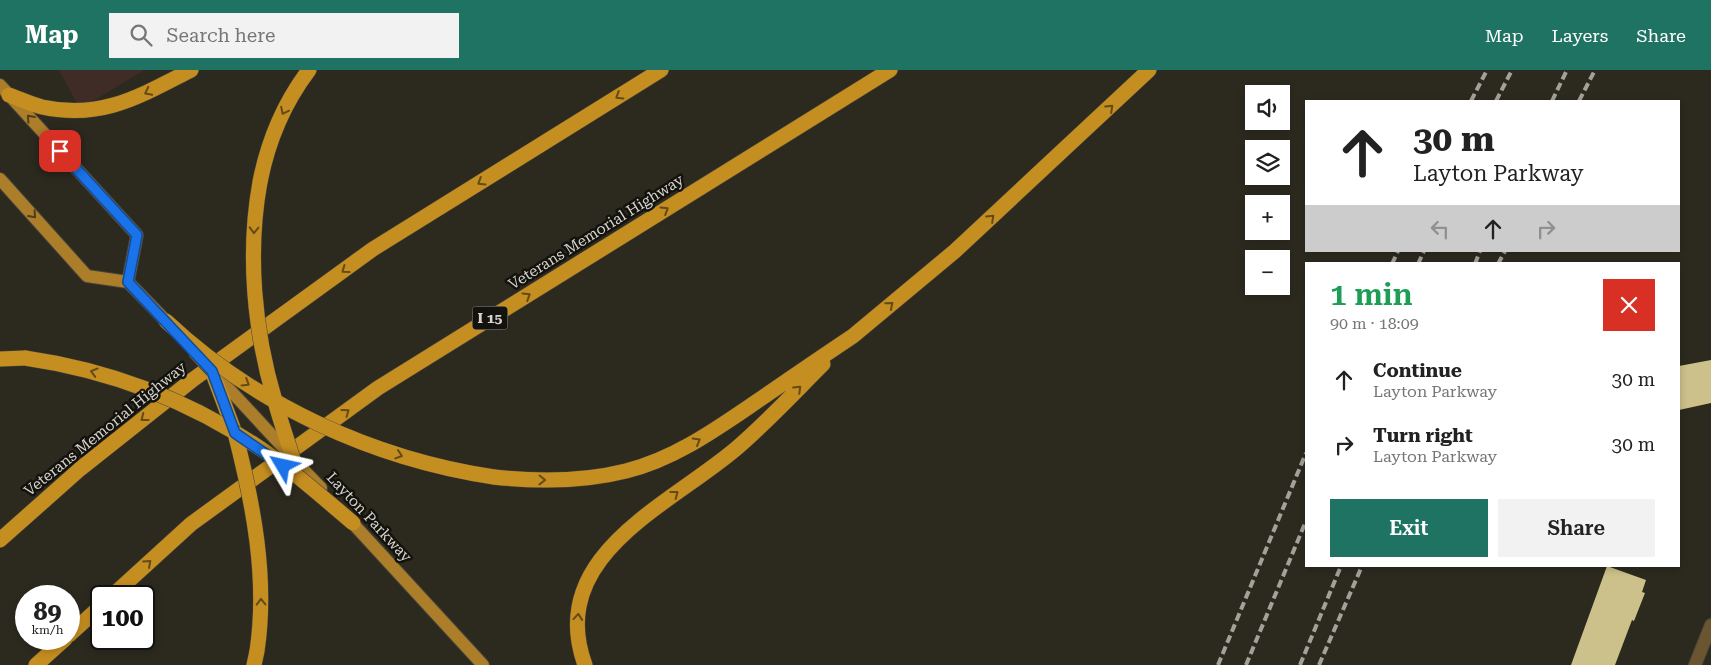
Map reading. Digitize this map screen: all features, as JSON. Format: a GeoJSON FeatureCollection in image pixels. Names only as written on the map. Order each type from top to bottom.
{"type":"FeatureCollection","features":[{"type":"Feature","properties":{"kind":"highway"},"geometry":{"type":"LineString","coordinates":[[5,90],[41,106],[86,111],[108,107],[134,98],[191,70]]}},
{"type":"Feature","properties":{"kind":"highway"},"geometry":{"type":"LineString","coordinates":[[293,459],[274,400],[262,347],[255,289],[255,226],[260,182],[267,152],[276,128],[294,93],[310,70]]}},
{"type":"Feature","properties":{"kind":"highway","name":"Veterans Memorial Highway"},"geometry":{"type":"LineString","coordinates":[[0,540],[80,469],[191,381],[373,249],[661,70]]}},
{"type":"Feature","properties":{"kind":"highway","name":"Veterans Memorial Highway"},"geometry":{"type":"LineString","coordinates":[[124,585],[191,524],[378,388],[890,70]]}},
{"type":"Feature","properties":{"kind":"highway"},"geometry":{"type":"LineString","coordinates":[[585,665],[578,641],[579,609],[584,590],[594,567],[601,557],[625,532],[738,447],[853,336],[955,251],[1149,70]]}},
{"type":"Feature","properties":{"kind":"highway"},"geometry":{"type":"LineString","coordinates":[[166,320],[208,357],[245,382],[323,426],[387,451],[452,469],[494,477],[533,480],[578,480],[627,471],[676,452],[707,435],[853,336]]}},
{"type":"Feature","properties":{"kind":"highway"},"geometry":{"type":"LineString","coordinates":[[0,358],[25,358],[65,364],[136,385],[184,405],[235,433],[274,459],[353,523]]}},
{"type":"Feature","properties":{"kind":"highway"},"geometry":{"type":"LineString","coordinates":[[212,371],[235,433],[250,498],[259,558],[260,630],[255,658]]}},
{"type":"Feature","properties":{"kind":"highway"},"geometry":{"type":"LineString","coordinates":[[80,625],[90,616]]}},
{"type":"Feature","properties":{"kind":"highway"},"geometry":{"type":"LineString","coordinates":[[36,665],[53,650]]}},
{"type":"Feature","properties":{"kind":"main road"},"geometry":{"type":"LineString","coordinates":[[0,179],[87,276],[128,282],[137,235],[5,90]]}},
{"type":"Feature","properties":{"kind":"main road","name":"Layton Parkway"},"geometry":{"type":"LineString","coordinates":[[128,282],[166,320],[484,665]]}},
{"type":"Feature","properties":{"kind":"street"},"geometry":{"type":"LineString","coordinates":[[1696,665],[1711,625]]}},
{"type":"Feature","properties":{"kind":"shaded area"},"geometry":{"type":"Polygon","coordinates":[[[59,70],[144,70],[80,109],[59,70]]]}},
{"type":"Feature","properties":{"kind":"building"},"geometry":{"type":"Polygon","coordinates":[[[1711,360],[1711,403],[1680,410],[1680,366],[1711,360]]]}},
{"type":"Feature","properties":{"kind":"building"},"geometry":{"type":"Polygon","coordinates":[[[1607,567],[1646,580],[1642,592],[1645,593],[1634,621],[1632,620],[1615,665],[1571,665],[1607,567]]]}},
{"type":"Feature","properties":{"kind":"railway"},"geometry":{"type":"LineString","coordinates":[[1472,100],[1487,70]]}},
{"type":"Feature","properties":{"kind":"railway"},"geometry":{"type":"LineString","coordinates":[[1497,100],[1512,70]]}},
{"type":"Feature","properties":{"kind":"railway"},"geometry":{"type":"LineString","coordinates":[[1552,100],[1567,70]]}},
{"type":"Feature","properties":{"kind":"railway"},"geometry":{"type":"LineString","coordinates":[[1580,100],[1595,70]]}},
{"type":"Feature","properties":{"kind":"railway"},"geometry":{"type":"LineString","coordinates":[[1393,262],[1398,252]]}},
{"type":"Feature","properties":{"kind":"railway"},"geometry":{"type":"LineString","coordinates":[[1419,262],[1424,252]]}},
{"type":"Feature","properties":{"kind":"railway"},"geometry":{"type":"LineString","coordinates":[[1476,262],[1480,252]]}},
{"type":"Feature","properties":{"kind":"railway"},"geometry":{"type":"LineString","coordinates":[[1499,262],[1504,252]]}},
{"type":"Feature","properties":{"kind":"railway"},"geometry":{"type":"LineString","coordinates":[[1218,665],[1305,455]]}},
{"type":"Feature","properties":{"kind":"railway"},"geometry":{"type":"LineString","coordinates":[[1246,665],[1305,523]]}},
{"type":"Feature","properties":{"kind":"railway"},"geometry":{"type":"LineString","coordinates":[[1300,665],[1341,567]]}},
{"type":"Feature","properties":{"kind":"railway"},"geometry":{"type":"LineString","coordinates":[[1319,665],[1362,567]]}},
{"type":"Feature","properties":{"kind":"route"},"geometry":{"type":"LineString","coordinates":[[60,151],[137,235],[128,282],[166,320],[212,371],[235,433],[283,466]]}}]}
